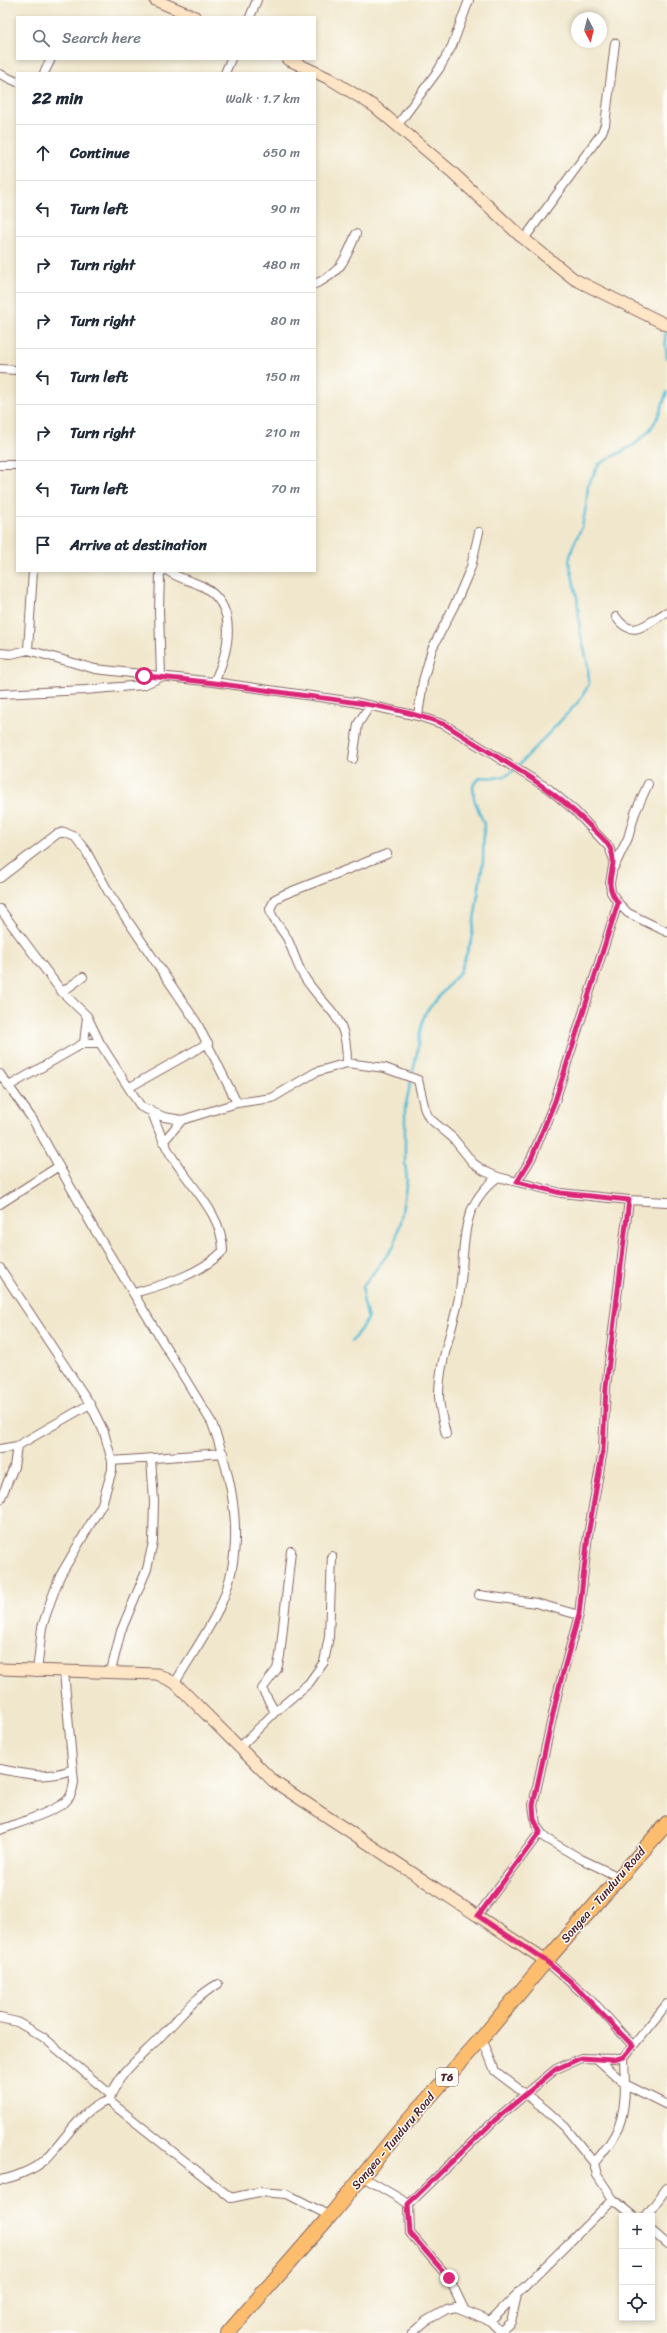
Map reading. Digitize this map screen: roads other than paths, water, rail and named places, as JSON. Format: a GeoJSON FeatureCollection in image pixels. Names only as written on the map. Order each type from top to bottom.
{"type":"FeatureCollection","features":[{"type":"Feature","properties":{"kind":"highway","name":"Songea - Tunduru Road"},"geometry":{"type":"LineString","coordinates":[[228,2333],[330,2216],[400,2130],[482,2038],[546,1961],[619,1877],[664,1831]]}},
{"type":"Feature","properties":{"kind":"street"},"geometry":{"type":"LineString","coordinates":[[155,0],[174,4],[192,16]]}},
{"type":"Feature","properties":{"kind":"street"},"geometry":{"type":"LineString","coordinates":[[250,16],[257,0]]}},
{"type":"Feature","properties":{"kind":"street"},"geometry":{"type":"LineString","coordinates":[[397,126],[439,69],[452,46],[469,0]]}},
{"type":"Feature","properties":{"kind":"street"},"geometry":{"type":"LineString","coordinates":[[524,239],[601,134],[605,125],[615,43]]}},
{"type":"Feature","properties":{"kind":"street"},"geometry":{"type":"LineString","coordinates":[[44,72],[50,60]]}},
{"type":"Feature","properties":{"kind":"street"},"geometry":{"type":"LineString","coordinates":[[225,72],[231,60]]}},
{"type":"Feature","properties":{"kind":"street"},"geometry":{"type":"LineString","coordinates":[[289,60],[315,72]]}},
{"type":"Feature","properties":{"kind":"street"},"geometry":{"type":"LineString","coordinates":[[316,72],[330,79],[374,106],[452,172],[524,239],[574,279],[650,318],[667,325]]}},
{"type":"Feature","properties":{"kind":"street"},"geometry":{"type":"LineString","coordinates":[[0,74],[16,82]]}},
{"type":"Feature","properties":{"kind":"street"},"geometry":{"type":"LineString","coordinates":[[316,283],[332,275],[343,263],[356,234]]}},
{"type":"Feature","properties":{"kind":"street"},"geometry":{"type":"LineString","coordinates":[[0,369],[16,370]]}},
{"type":"Feature","properties":{"kind":"street"},"geometry":{"type":"LineString","coordinates":[[0,465],[16,465]]}},
{"type":"Feature","properties":{"kind":"street"},"geometry":{"type":"LineString","coordinates":[[418,716],[423,681],[432,649],[457,600],[471,567],[479,532]]}},
{"type":"Feature","properties":{"kind":"street"},"geometry":{"type":"LineString","coordinates":[[28,650],[33,572]]}},
{"type":"Feature","properties":{"kind":"street"},"geometry":{"type":"LineString","coordinates":[[161,572],[160,574],[159,611],[161,677]]}},
{"type":"Feature","properties":{"kind":"street"},"geometry":{"type":"LineString","coordinates":[[169,572],[177,578],[202,586],[209,591],[222,604],[228,616],[230,626],[228,640],[221,668],[214,682]]}},
{"type":"Feature","properties":{"kind":"street"},"geometry":{"type":"LineString","coordinates":[[616,617],[624,626],[636,629],[641,628],[667,612]]}},
{"type":"Feature","properties":{"kind":"street"},"geometry":{"type":"LineString","coordinates":[[0,653],[10,654],[28,650],[94,669],[214,682],[370,706],[418,716],[446,725],[531,777],[575,811],[604,840],[609,848],[614,868]]}},
{"type":"Feature","properties":{"kind":"street"},"geometry":{"type":"LineString","coordinates":[[0,694],[85,690],[143,684],[161,677]]}},
{"type":"Feature","properties":{"kind":"street"},"geometry":{"type":"LineString","coordinates":[[353,759],[358,724],[370,706]]}},
{"type":"Feature","properties":{"kind":"street"},"geometry":{"type":"LineString","coordinates":[[648,784],[635,814],[628,838],[614,868],[610,883],[611,892],[618,903],[628,913],[667,932]]}},
{"type":"Feature","properties":{"kind":"street"},"geometry":{"type":"LineString","coordinates":[[0,878],[57,834],[64,832],[75,837],[92,861],[122,913],[188,1009],[208,1043],[237,1103]]}},
{"type":"Feature","properties":{"kind":"street"},"geometry":{"type":"LineString","coordinates":[[347,1063],[346,1037],[341,1024],[328,1004],[304,976],[287,938],[270,909],[276,899],[286,894],[387,854]]}},
{"type":"Feature","properties":{"kind":"street"},"geometry":{"type":"LineString","coordinates":[[517,1182],[531,1159],[555,1101],[618,903]]}},
{"type":"Feature","properties":{"kind":"street"},"geometry":{"type":"LineString","coordinates":[[0,909],[62,992],[87,1016],[100,1043],[130,1087],[141,1107],[151,1110],[164,1117],[182,1120],[237,1103],[272,1098],[316,1072],[347,1063],[384,1068],[413,1077],[420,1083],[425,1110],[429,1118],[453,1138],[474,1163],[484,1171],[498,1177],[561,1193],[629,1200],[667,1202]]}},
{"type":"Feature","properties":{"kind":"street"},"geometry":{"type":"LineString","coordinates":[[62,992],[82,977]]}},
{"type":"Feature","properties":{"kind":"street"},"geometry":{"type":"LineString","coordinates":[[84,1043],[87,1016]]}},
{"type":"Feature","properties":{"kind":"street"},"geometry":{"type":"LineString","coordinates":[[9,1086],[84,1043],[100,1043]]}},
{"type":"Feature","properties":{"kind":"street"},"geometry":{"type":"LineString","coordinates":[[130,1087],[208,1043]]}},
{"type":"Feature","properties":{"kind":"street"},"geometry":{"type":"LineString","coordinates":[[0,1074],[33,1120],[212,1423],[223,1453],[235,1518],[236,1549],[221,1603],[175,1683]]}},
{"type":"Feature","properties":{"kind":"street"},"geometry":{"type":"LineString","coordinates":[[134,1293],[194,1272],[210,1264],[223,1251],[223,1242],[219,1229],[206,1205],[164,1142],[151,1110]]}},
{"type":"Feature","properties":{"kind":"street"},"geometry":{"type":"LineString","coordinates":[[164,1142],[182,1120]]}},
{"type":"Feature","properties":{"kind":"street"},"geometry":{"type":"LineString","coordinates":[[0,1204],[59,1166]]}},
{"type":"Feature","properties":{"kind":"street"},"geometry":{"type":"LineString","coordinates":[[446,1434],[439,1396],[442,1368],[459,1295],[464,1231],[480,1196],[488,1184],[498,1177]]}},
{"type":"Feature","properties":{"kind":"street"},"geometry":{"type":"LineString","coordinates":[[619,1877],[553,1844],[540,1832],[534,1819],[533,1805],[537,1782],[579,1614],[588,1535],[603,1450],[606,1387],[629,1200]]}},
{"type":"Feature","properties":{"kind":"street"},"geometry":{"type":"LineString","coordinates":[[0,1268],[90,1404],[104,1432],[112,1461],[112,1470],[102,1504],[60,1576],[50,1600],[42,1627],[37,1672]]}},
{"type":"Feature","properties":{"kind":"street"},"geometry":{"type":"LineString","coordinates":[[0,1449],[17,1446],[90,1404]]}},
{"type":"Feature","properties":{"kind":"street"},"geometry":{"type":"LineString","coordinates":[[0,1500],[12,1474],[17,1446]]}},
{"type":"Feature","properties":{"kind":"street"},"geometry":{"type":"LineString","coordinates":[[112,1461],[223,1453]]}},
{"type":"Feature","properties":{"kind":"street"},"geometry":{"type":"LineString","coordinates":[[111,1671],[121,1631],[147,1569],[153,1542],[154,1507],[151,1459]]}},
{"type":"Feature","properties":{"kind":"street"},"geometry":{"type":"LineString","coordinates":[[275,1712],[262,1689],[276,1669],[280,1656],[291,1551]]}},
{"type":"Feature","properties":{"kind":"street"},"geometry":{"type":"LineString","coordinates":[[239,1748],[275,1712],[309,1683],[324,1662],[329,1637],[332,1556]]}},
{"type":"Feature","properties":{"kind":"street"},"geometry":{"type":"LineString","coordinates":[[479,1596],[536,1603],[579,1614]]}},
{"type":"Feature","properties":{"kind":"street"},"geometry":{"type":"LineString","coordinates":[[0,1669],[37,1672],[111,1671],[157,1674],[175,1683],[273,1781],[308,1806],[546,1961],[591,2001],[633,2046]]}},
{"type":"Feature","properties":{"kind":"street"},"geometry":{"type":"LineString","coordinates":[[0,1830],[59,1806],[68,1800],[74,1782],[71,1770],[64,1672]]}},
{"type":"Feature","properties":{"kind":"street"},"geometry":{"type":"LineString","coordinates":[[0,1769],[33,1776],[58,1775],[71,1770]]}},
{"type":"Feature","properties":{"kind":"street"},"geometry":{"type":"LineString","coordinates":[[478,1916],[540,1832]]}},
{"type":"Feature","properties":{"kind":"street"},"geometry":{"type":"LineString","coordinates":[[0,2180],[19,2174],[44,2161],[85,2115],[94,2107],[110,2098],[114,2086],[135,2059],[165,2033],[186,2008],[218,1984]]}},
{"type":"Feature","properties":{"kind":"street"},"geometry":{"type":"LineString","coordinates":[[408,2204],[490,2125],[556,2069],[569,2061],[581,2058],[613,2060],[624,2057],[667,2004]]}},
{"type":"Feature","properties":{"kind":"street"},"geometry":{"type":"LineString","coordinates":[[0,2018],[17,2022],[43,2037],[110,2098],[231,2198],[259,2192],[287,2194],[330,2216]]}},
{"type":"Feature","properties":{"kind":"street"},"geometry":{"type":"LineString","coordinates":[[482,2038],[495,2071],[545,2109],[565,2127],[594,2163],[597,2175],[613,2198],[630,2213]]}},
{"type":"Feature","properties":{"kind":"street"},"geometry":{"type":"LineString","coordinates":[[594,2163],[617,2134],[625,2098],[624,2057]]}},
{"type":"Feature","properties":{"kind":"street"},"geometry":{"type":"LineString","coordinates":[[596,2058],[625,2084],[667,2105]]}},
{"type":"Feature","properties":{"kind":"street"},"geometry":{"type":"LineString","coordinates":[[363,2177],[408,2204]]}},
{"type":"Feature","properties":{"kind":"street"},"geometry":{"type":"LineString","coordinates":[[648,2213],[667,2188]]}},
{"type":"Feature","properties":{"kind":"street"},"geometry":{"type":"LineString","coordinates":[[490,2321],[613,2198]]}},
{"type":"Feature","properties":{"kind":"street"},"geometry":{"type":"LineString","coordinates":[[408,2204],[410,2233],[449,2278],[464,2309]]}},
{"type":"Feature","properties":{"kind":"street"},"geometry":{"type":"LineString","coordinates":[[655,2234],[667,2244]]}},
{"type":"Feature","properties":{"kind":"street"},"geometry":{"type":"LineString","coordinates":[[412,2333],[426,2321],[447,2309],[456,2307],[464,2309],[472,2315],[490,2321],[501,2332],[511,2322],[517,2295]]}},
{"type":"Feature","properties":{"kind":"waterway"},"geometry":{"type":"LineString","coordinates":[[667,330],[665,336],[667,358]]}},
{"type":"Feature","properties":{"kind":"waterway"},"geometry":{"type":"LineString","coordinates":[[517,767],[580,700],[589,684],[588,665],[580,631],[577,597],[569,561],[573,546],[582,527],[588,485],[599,464],[634,445],[649,431],[658,417],[667,392]]}},
{"type":"Feature","properties":{"kind":"waterway"},"geometry":{"type":"LineString","coordinates":[[352,1341],[368,1319],[363,1299],[363,1286],[394,1246],[401,1218],[407,1180],[405,1163],[405,1108],[425,1013],[460,972],[471,941],[483,861],[484,824],[474,799],[473,785],[481,777],[494,778],[507,775],[514,770]]}}]}
